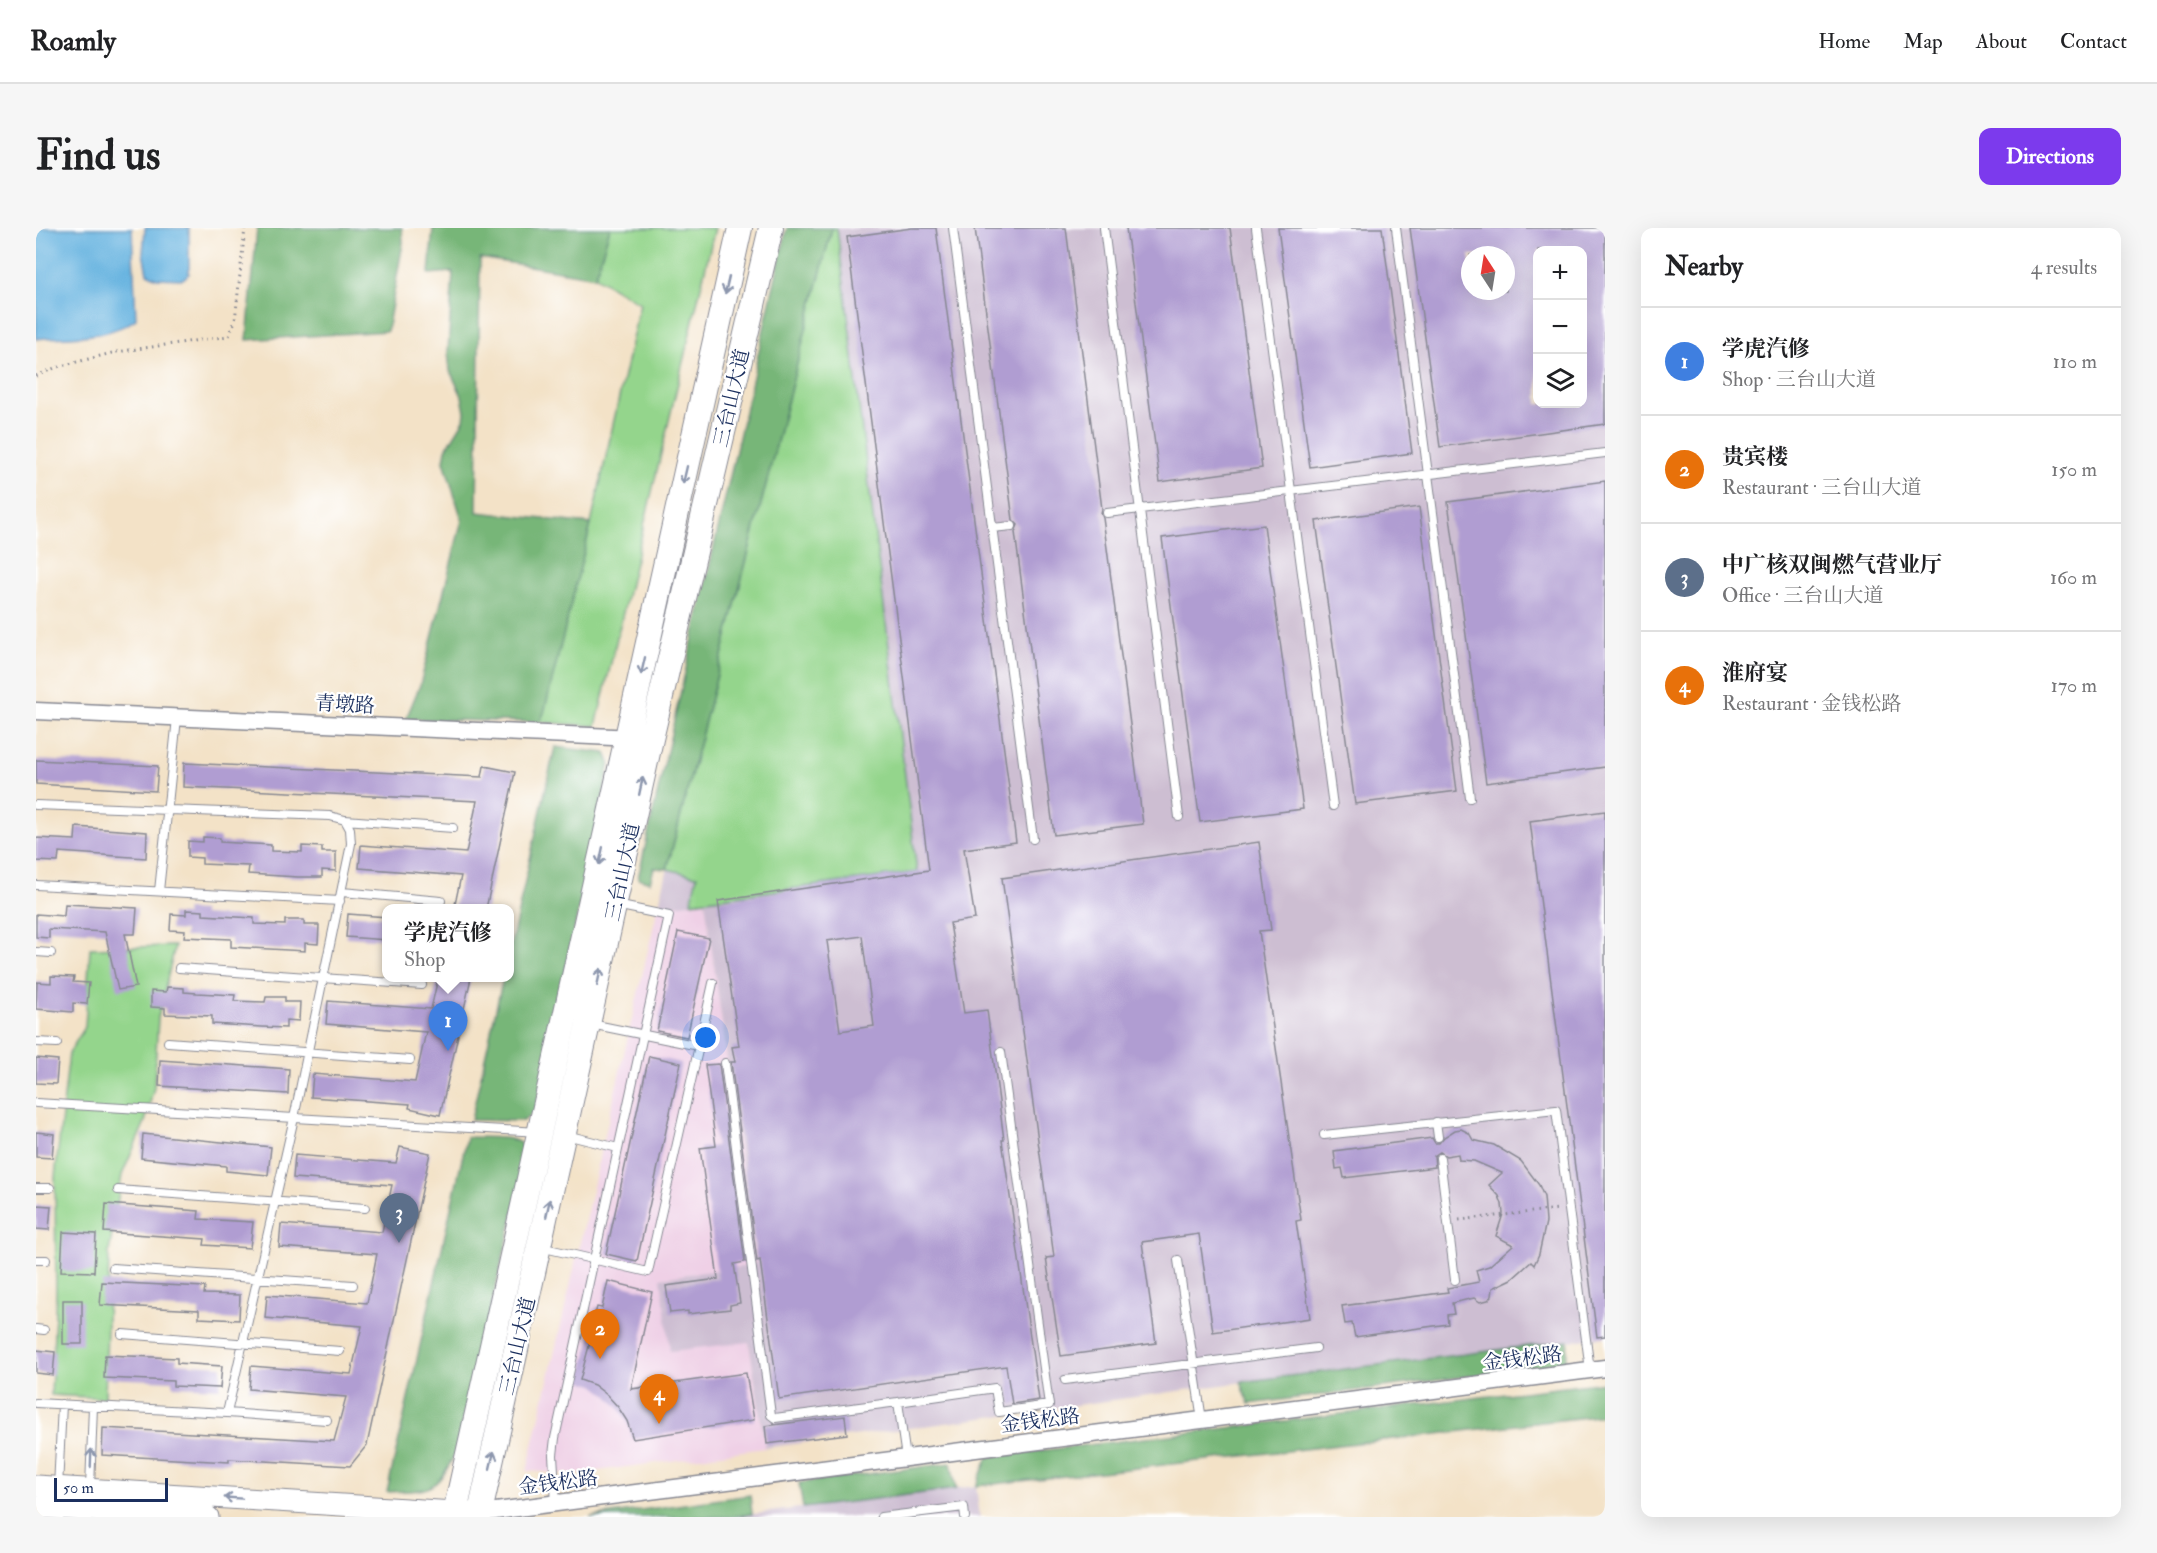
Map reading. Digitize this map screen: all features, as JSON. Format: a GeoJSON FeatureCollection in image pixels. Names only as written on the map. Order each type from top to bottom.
{"type":"FeatureCollection","features":[{"type":"Feature","properties":{"kind":"main road","name":"三台山大道"},"geometry":{"type":"LineString","coordinates":[[603,902],[627,738],[740,228]]}},
{"type":"Feature","properties":{"kind":"main road","name":"三台山大道"},"geometry":{"type":"LineString","coordinates":[[454,1514],[527,1244],[603,902],[651,739],[771,228]]}},
{"type":"Feature","properties":{"kind":"main road","name":"三台山大道"},"geometry":{"type":"LineString","coordinates":[[479,1515],[527,1244]]}},
{"type":"Feature","properties":{"kind":"street","name":"青墩路"},"geometry":{"type":"LineString","coordinates":[[36,711],[651,739]]}},
{"type":"Feature","properties":{"kind":"street","name":"金钱松路"},"geometry":{"type":"LineString","coordinates":[[479,1515],[556,1503],[1598,1369]]}},
{"type":"Feature","properties":{"kind":"street"},"geometry":{"type":"LineString","coordinates":[[36,1486],[58,1487],[90,1499],[208,1517]]}},
{"type":"Feature","properties":{"kind":"street"},"geometry":{"type":"LineString","coordinates":[[46,1507],[90,1499],[479,1515]]}},
{"type":"Feature","properties":{"kind":"lane"},"geometry":{"type":"LineString","coordinates":[[954,228],[1033,839]]}},
{"type":"Feature","properties":{"kind":"lane"},"geometry":{"type":"LineString","coordinates":[[1104,228],[1179,816]]}},
{"type":"Feature","properties":{"kind":"lane"},"geometry":{"type":"LineString","coordinates":[[1256,228],[1333,806]]}},
{"type":"Feature","properties":{"kind":"lane"},"geometry":{"type":"LineString","coordinates":[[1396,228],[1470,798]]}},
{"type":"Feature","properties":{"kind":"lane"},"geometry":{"type":"LineString","coordinates":[[1107,513],[1605,453]]}},
{"type":"Feature","properties":{"kind":"lane"},"geometry":{"type":"LineString","coordinates":[[993,528],[1012,526]]}},
{"type":"Feature","properties":{"kind":"lane"},"geometry":{"type":"LineString","coordinates":[[159,891],[177,718]]}},
{"type":"Feature","properties":{"kind":"lane"},"geometry":{"type":"LineString","coordinates":[[36,805],[330,816],[345,820],[453,828]]}},
{"type":"Feature","properties":{"kind":"lane"},"geometry":{"type":"LineString","coordinates":[[227,1413],[294,1118],[341,896],[351,844],[350,829],[345,820]]}},
{"type":"Feature","properties":{"kind":"lane"},"geometry":{"type":"LineString","coordinates":[[36,885],[441,901]]}},
{"type":"Feature","properties":{"kind":"lane"},"geometry":{"type":"LineString","coordinates":[[556,1503],[553,1455],[555,1438],[669,916],[603,902]]}},
{"type":"Feature","properties":{"kind":"lane"},"geometry":{"type":"LineString","coordinates":[[36,952],[51,953]]}},
{"type":"Feature","properties":{"kind":"lane"},"geometry":{"type":"LineString","coordinates":[[179,968],[422,985]]}},
{"type":"Feature","properties":{"kind":"lane"},"geometry":{"type":"LineString","coordinates":[[527,1244],[648,1272],[713,983]]}},
{"type":"Feature","properties":{"kind":"lane"},"geometry":{"type":"LineString","coordinates":[[577,1020],[699,1046]]}},
{"type":"Feature","properties":{"kind":"lane"},"geometry":{"type":"LineString","coordinates":[[36,1042],[57,1043]]}},
{"type":"Feature","properties":{"kind":"lane"},"geometry":{"type":"LineString","coordinates":[[168,1042],[410,1060]]}},
{"type":"Feature","properties":{"kind":"lane"},"geometry":{"type":"LineString","coordinates":[[725,1063],[771,1415],[775,1418],[996,1388],[999,1412],[1049,1405],[1001,1052]]}},
{"type":"Feature","properties":{"kind":"lane"},"geometry":{"type":"LineString","coordinates":[[36,1103],[552,1133],[618,1148]]}},
{"type":"Feature","properties":{"kind":"lane"},"geometry":{"type":"LineString","coordinates":[[1324,1135],[1556,1110],[1569,1208],[1598,1369]]}},
{"type":"Feature","properties":{"kind":"lane"},"geometry":{"type":"LineString","coordinates":[[1436,1122],[1438,1137]]}},
{"type":"Feature","properties":{"kind":"lane"},"geometry":{"type":"LineString","coordinates":[[1440,1158],[1455,1280]]}},
{"type":"Feature","properties":{"kind":"lane"},"geometry":{"type":"LineString","coordinates":[[36,1188],[50,1188]]}},
{"type":"Feature","properties":{"kind":"lane"},"geometry":{"type":"LineString","coordinates":[[118,1190],[365,1208]]}},
{"type":"Feature","properties":{"kind":"lane"},"geometry":{"type":"LineString","coordinates":[[1178,1260],[1202,1420]]}},
{"type":"Feature","properties":{"kind":"lane"},"geometry":{"type":"LineString","coordinates":[[112,1268],[353,1285]]}},
{"type":"Feature","properties":{"kind":"lane"},"geometry":{"type":"LineString","coordinates":[[122,1335],[340,1351]]}},
{"type":"Feature","properties":{"kind":"lane"},"geometry":{"type":"LineString","coordinates":[[1065,1380],[1316,1348]]}},
{"type":"Feature","properties":{"kind":"lane"},"geometry":{"type":"LineString","coordinates":[[898,1402],[906,1458]]}},
{"type":"Feature","properties":{"kind":"lane"},"geometry":{"type":"LineString","coordinates":[[36,1403],[327,1420]]}},
{"type":"Feature","properties":{"kind":"lane"},"geometry":{"type":"LineString","coordinates":[[46,1507],[58,1487],[62,1404]]}},
{"type":"Feature","properties":{"kind":"lane"},"geometry":{"type":"LineString","coordinates":[[90,1499],[93,1406]]}},
{"type":"Feature","properties":{"kind":"lane"},"geometry":{"type":"LineString","coordinates":[[881,1517],[964,1507],[965,1517]]}},
{"type":"Feature","properties":{"kind":"path"},"geometry":{"type":"LineString","coordinates":[[36,376],[116,352],[229,336],[235,321],[245,228]]}},
{"type":"Feature","properties":{"kind":"path"},"geometry":{"type":"LineString","coordinates":[[1448,1221],[1569,1208]]}},
{"type":"Feature","properties":{"kind":"shaded area"},"geometry":{"type":"Polygon","coordinates":[[[832,228],[1605,228],[1605,1337],[1324,1371],[765,1448],[749,1342],[670,1351],[661,1278],[756,1265],[705,901],[658,907],[832,228]]]}},
{"type":"Feature","properties":{"kind":"shaded area"},"geometry":{"type":"Polygon","coordinates":[[[705,900],[756,1266],[662,1278],[749,1341],[765,1448],[575,1474],[527,1471],[658,907],[705,900]]]}},
{"type":"Feature","properties":{"kind":"shaded area"},"geometry":{"type":"Polygon","coordinates":[[[976,1486],[980,1517],[730,1517],[976,1486]]]}},
{"type":"Feature","properties":{"kind":"green space"},"geometry":{"type":"Polygon","coordinates":[[[257,228],[402,228],[403,243],[387,331],[247,340],[257,228]]]}},
{"type":"Feature","properties":{"kind":"green space"},"geometry":{"type":"Polygon","coordinates":[[[433,228],[610,228],[595,277],[480,258],[477,512],[591,524],[540,722],[406,719],[420,685],[462,520],[444,461],[446,449],[464,420],[465,412],[462,396],[450,371],[448,352],[453,272],[429,274],[433,228]]]}},
{"type":"Feature","properties":{"kind":"green space"},"geometry":{"type":"Polygon","coordinates":[[[610,228],[715,228],[596,726],[540,722],[591,524],[640,303],[595,277],[610,228]]]}},
{"type":"Feature","properties":{"kind":"green space"},"geometry":{"type":"Polygon","coordinates":[[[787,228],[832,228],[667,869],[654,868],[650,882],[638,878],[787,228]]]}},
{"type":"Feature","properties":{"kind":"green space"},"geometry":{"type":"Polygon","coordinates":[[[832,228],[837,228],[917,872],[691,902],[697,876],[667,869],[832,228]]]}},
{"type":"Feature","properties":{"kind":"green space"},"geometry":{"type":"Polygon","coordinates":[[[555,747],[606,753],[610,763],[535,1112],[523,1121],[471,1120],[502,982],[514,982],[514,930],[555,747]]]}},
{"type":"Feature","properties":{"kind":"green space"},"geometry":{"type":"Polygon","coordinates":[[[175,946],[158,1018],[154,1088],[145,1122],[122,1175],[109,1252],[105,1398],[51,1395],[56,1292],[55,1177],[69,1053],[85,1027],[90,948],[175,946]]]}},
{"type":"Feature","properties":{"kind":"green space"},"geometry":{"type":"Polygon","coordinates":[[[467,1137],[516,1140],[523,1148],[525,1167],[455,1454],[442,1477],[429,1487],[422,1490],[387,1492],[467,1137]]]}},
{"type":"Feature","properties":{"kind":"green space"},"geometry":{"type":"Polygon","coordinates":[[[1568,1341],[1566,1362],[1556,1365],[1249,1404],[1241,1382],[1568,1341]]]}},
{"type":"Feature","properties":{"kind":"green space"},"geometry":{"type":"Polygon","coordinates":[[[1605,1382],[1605,1415],[976,1486],[988,1457],[1605,1382]]]}},
{"type":"Feature","properties":{"kind":"green space"},"geometry":{"type":"Polygon","coordinates":[[[951,1463],[956,1489],[803,1508],[799,1483],[951,1463]]]}},
{"type":"Feature","properties":{"kind":"green space"},"geometry":{"type":"Polygon","coordinates":[[[750,1495],[752,1514],[730,1517],[590,1517],[750,1495]]]}},
{"type":"Feature","properties":{"kind":"water"},"geometry":{"type":"Polygon","coordinates":[[[36,228],[132,228],[136,319],[101,333],[36,339],[36,228]]]}},
{"type":"Feature","properties":{"kind":"water"},"geometry":{"type":"Polygon","coordinates":[[[145,228],[189,228],[189,274],[183,279],[157,278],[147,273],[143,253],[145,228]]]}},
{"type":"Feature","properties":{"kind":"building"},"geometry":{"type":"Polygon","coordinates":[[[912,228],[936,228],[1016,842],[964,849],[975,919],[950,923],[964,1013],[987,1010],[1004,1140],[1002,1140],[1039,1400],[1012,1404],[1006,1366],[779,1399],[760,1260],[757,1261],[731,1062],[735,1062],[732,1047],[739,1046],[718,901],[929,870],[847,237],[912,228]],[[862,936],[827,941],[840,1031],[874,1026],[862,936]]]}},
{"type":"Feature","properties":{"kind":"building"},"geometry":{"type":"Polygon","coordinates":[[[975,228],[1066,228],[1101,513],[1143,824],[1054,835],[1015,532],[1018,525],[1013,520],[975,228]]]}},
{"type":"Feature","properties":{"kind":"building"},"geometry":{"type":"Polygon","coordinates":[[[1126,228],[1230,228],[1262,468],[1160,482],[1126,228]]]}},
{"type":"Feature","properties":{"kind":"building"},"geometry":{"type":"Polygon","coordinates":[[[1278,228],[1382,228],[1412,453],[1310,467],[1278,228]]]}},
{"type":"Feature","properties":{"kind":"building"},"geometry":{"type":"Polygon","coordinates":[[[1410,228],[1605,228],[1605,424],[1440,447],[1410,228]]]}},
{"type":"Feature","properties":{"kind":"building"},"geometry":{"type":"Polygon","coordinates":[[[1605,481],[1605,767],[1486,783],[1448,502],[1605,481]]]}},
{"type":"Feature","properties":{"kind":"building"},"geometry":{"type":"Polygon","coordinates":[[[1419,507],[1457,791],[1355,804],[1316,521],[1419,507]]]}},
{"type":"Feature","properties":{"kind":"building"},"geometry":{"type":"Polygon","coordinates":[[[1264,525],[1303,809],[1200,822],[1162,538],[1264,525]]]}},
{"type":"Feature","properties":{"kind":"building"},"geometry":{"type":"Polygon","coordinates":[[[36,760],[158,766],[156,791],[36,784],[36,760]]]}},
{"type":"Feature","properties":{"kind":"building"},"geometry":{"type":"Polygon","coordinates":[[[184,763],[482,777],[484,766],[515,772],[487,904],[455,904],[461,876],[359,868],[361,845],[466,853],[477,801],[183,787],[184,763]]]}},
{"type":"Feature","properties":{"kind":"building"},"geometry":{"type":"Polygon","coordinates":[[[1605,811],[1605,1336],[1597,1337],[1530,821],[1605,811]]]}},
{"type":"Feature","properties":{"kind":"building"},"geometry":{"type":"Polygon","coordinates":[[[76,827],[147,832],[146,858],[59,852],[58,862],[36,861],[36,838],[75,840],[76,827]]]}},
{"type":"Feature","properties":{"kind":"building"},"geometry":{"type":"Polygon","coordinates":[[[203,837],[220,838],[220,842],[271,845],[271,851],[302,852],[302,846],[322,847],[322,852],[336,852],[336,871],[322,870],[322,877],[298,877],[248,874],[249,866],[202,864],[202,858],[188,857],[188,841],[203,842],[203,837]]]}},
{"type":"Feature","properties":{"kind":"building"},"geometry":{"type":"Polygon","coordinates":[[[1259,842],[1271,930],[1259,931],[1301,1220],[1296,1221],[1310,1318],[1213,1332],[1199,1234],[1142,1242],[1156,1343],[1061,1356],[1046,1258],[1054,1257],[1002,878],[1259,842]]]}},
{"type":"Feature","properties":{"kind":"building"},"geometry":{"type":"Polygon","coordinates":[[[65,904],[137,908],[135,934],[125,934],[136,987],[118,990],[105,932],[49,929],[49,938],[36,937],[36,914],[64,916],[65,904]]]}},
{"type":"Feature","properties":{"kind":"building"},"geometry":{"type":"Polygon","coordinates":[[[186,910],[203,911],[203,915],[254,918],[254,924],[285,925],[285,920],[304,920],[304,925],[319,925],[318,944],[305,943],[305,951],[231,947],[231,939],[184,937],[185,931],[170,930],[171,914],[186,915],[186,910]]]}},
{"type":"Feature","properties":{"kind":"building"},"geometry":{"type":"Polygon","coordinates":[[[348,914],[382,917],[382,940],[346,937],[348,914]]]}},
{"type":"Feature","properties":{"kind":"building"},"geometry":{"type":"Polygon","coordinates":[[[678,932],[709,938],[687,1037],[657,1031],[678,932]]]}},
{"type":"Feature","properties":{"kind":"building"},"geometry":{"type":"Polygon","coordinates":[[[51,976],[74,977],[73,982],[89,983],[87,1004],[73,1003],[73,1012],[36,1009],[37,982],[51,983],[51,976]]]}},
{"type":"Feature","properties":{"kind":"building"},"geometry":{"type":"Polygon","coordinates":[[[437,982],[470,982],[440,1115],[409,1108],[410,1104],[311,1097],[313,1074],[415,1082],[426,1032],[326,1024],[328,1001],[431,1009],[437,982]]]}},
{"type":"Feature","properties":{"kind":"building"},"geometry":{"type":"Polygon","coordinates":[[[167,987],[184,988],[184,992],[235,995],[234,1001],[265,1002],[266,997],[285,997],[285,1002],[300,1002],[299,1021],[286,1020],[286,1028],[262,1027],[212,1024],[212,1016],[165,1014],[165,1008],[151,1007],[151,991],[166,992],[167,987]]]}},
{"type":"Feature","properties":{"kind":"building"},"geometry":{"type":"Polygon","coordinates":[[[649,1056],[681,1063],[637,1261],[606,1254],[649,1056]]]}},
{"type":"Feature","properties":{"kind":"building"},"geometry":{"type":"Polygon","coordinates":[[[36,1058],[58,1060],[56,1084],[36,1083],[36,1058]]]}},
{"type":"Feature","properties":{"kind":"building"},"geometry":{"type":"Polygon","coordinates":[[[160,1060],[289,1069],[288,1094],[159,1086],[160,1060]]]}},
{"type":"Feature","properties":{"kind":"building"},"geometry":{"type":"Polygon","coordinates":[[[719,1064],[745,1262],[734,1264],[740,1303],[730,1305],[730,1309],[688,1314],[688,1311],[670,1313],[666,1286],[718,1279],[700,1148],[716,1146],[705,1065],[719,1064]]]}},
{"type":"Feature","properties":{"kind":"building"},"geometry":{"type":"Polygon","coordinates":[[[1461,1129],[1469,1133],[1473,1140],[1494,1145],[1521,1161],[1539,1185],[1544,1197],[1546,1222],[1539,1254],[1534,1265],[1531,1262],[1512,1279],[1493,1288],[1492,1296],[1488,1300],[1480,1302],[1474,1298],[1452,1303],[1454,1314],[1447,1315],[1448,1324],[1355,1337],[1352,1323],[1345,1324],[1342,1306],[1448,1292],[1447,1288],[1479,1282],[1476,1270],[1489,1266],[1513,1245],[1496,1236],[1503,1214],[1502,1204],[1499,1196],[1489,1185],[1502,1173],[1474,1161],[1459,1160],[1458,1154],[1446,1156],[1440,1152],[1434,1156],[1435,1167],[1344,1178],[1342,1168],[1336,1169],[1334,1151],[1432,1138],[1435,1143],[1439,1143],[1455,1130],[1461,1129]]]}},
{"type":"Feature","properties":{"kind":"building"},"geometry":{"type":"Polygon","coordinates":[[[36,1132],[54,1134],[52,1158],[36,1157],[36,1132]]]}},
{"type":"Feature","properties":{"kind":"building"},"geometry":{"type":"Polygon","coordinates":[[[143,1134],[271,1147],[268,1175],[226,1171],[226,1166],[141,1158],[143,1134]]]}},
{"type":"Feature","properties":{"kind":"building"},"geometry":{"type":"Polygon","coordinates":[[[400,1147],[430,1153],[367,1445],[350,1466],[102,1455],[103,1428],[334,1441],[346,1397],[249,1389],[251,1366],[351,1374],[362,1326],[265,1318],[267,1295],[367,1303],[377,1254],[279,1247],[281,1224],[382,1232],[392,1185],[293,1178],[295,1155],[396,1163],[400,1147]]]}},
{"type":"Feature","properties":{"kind":"building"},"geometry":{"type":"Polygon","coordinates":[[[106,1204],[199,1211],[198,1219],[253,1222],[250,1248],[204,1245],[205,1239],[104,1232],[106,1204]]]}},
{"type":"Feature","properties":{"kind":"building"},"geometry":{"type":"Polygon","coordinates":[[[36,1205],[51,1206],[49,1230],[36,1229],[36,1205]]]}},
{"type":"Feature","properties":{"kind":"building"},"geometry":{"type":"Polygon","coordinates":[[[63,1232],[96,1234],[94,1272],[61,1271],[63,1232]]]}},
{"type":"Feature","properties":{"kind":"building"},"geometry":{"type":"Polygon","coordinates":[[[608,1281],[652,1292],[631,1389],[746,1373],[754,1420],[633,1439],[627,1421],[618,1407],[594,1385],[580,1380],[597,1307],[602,1308],[608,1281]]]}},
{"type":"Feature","properties":{"kind":"building"},"geometry":{"type":"Polygon","coordinates":[[[102,1282],[205,1287],[204,1294],[240,1295],[239,1320],[199,1318],[199,1310],[100,1305],[102,1282]]]}},
{"type":"Feature","properties":{"kind":"building"},"geometry":{"type":"Polygon","coordinates":[[[63,1300],[82,1300],[82,1344],[63,1344],[63,1300]]]}},
{"type":"Feature","properties":{"kind":"building"},"geometry":{"type":"Polygon","coordinates":[[[36,1350],[55,1352],[53,1375],[36,1373],[36,1350]]]}},
{"type":"Feature","properties":{"kind":"building"},"geometry":{"type":"Polygon","coordinates":[[[105,1355],[177,1358],[177,1363],[222,1366],[220,1388],[173,1386],[173,1381],[104,1378],[105,1355]]]}},
{"type":"Feature","properties":{"kind":"building"},"geometry":{"type":"Polygon","coordinates":[[[845,1416],[847,1434],[767,1444],[765,1426],[845,1416]]]}},
{"type":"Feature","properties":{"kind":"place","name":"学虎汽修"},"geometry":{"type":"Point","coordinates":[448,1051]}},
{"type":"Feature","properties":{"kind":"place","name":"中广核双闽燃气营业厅"},"geometry":{"type":"Point","coordinates":[399,1243]}},
{"type":"Feature","properties":{"kind":"place","name":"贵宾楼"},"geometry":{"type":"Point","coordinates":[600,1359]}},
{"type":"Feature","properties":{"kind":"place","name":"淮府宴"},"geometry":{"type":"Point","coordinates":[659,1424]}}]}
